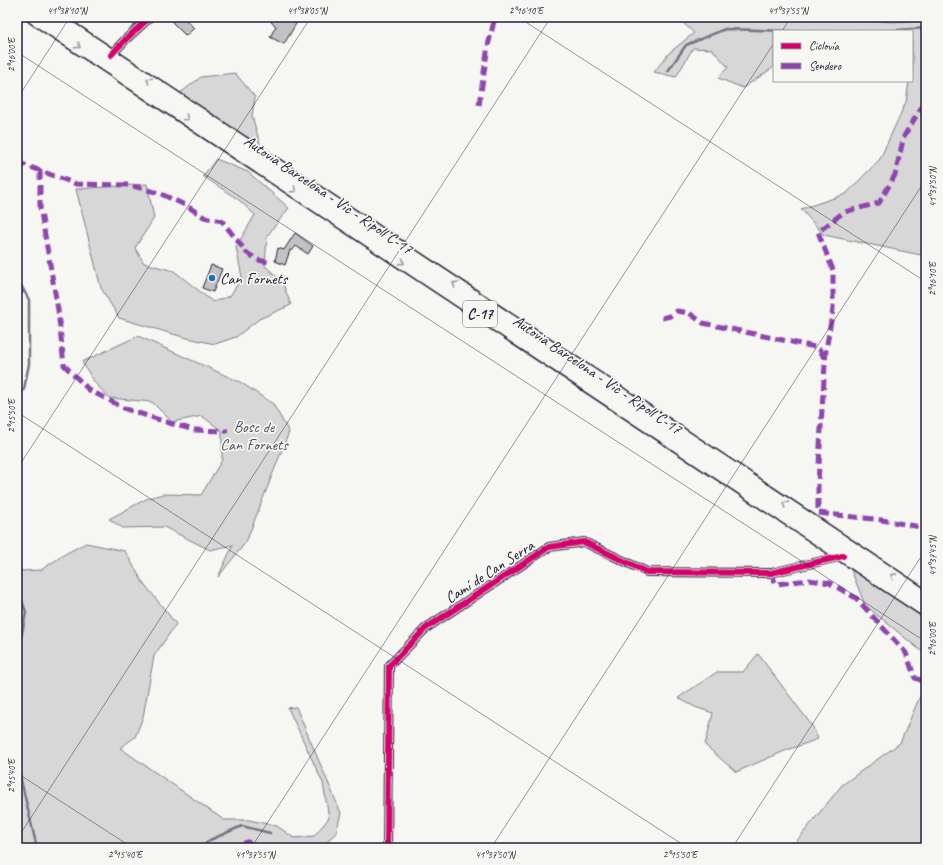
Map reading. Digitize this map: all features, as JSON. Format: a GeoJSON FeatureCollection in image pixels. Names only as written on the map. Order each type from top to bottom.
{"type":"FeatureCollection","features":[{"type":"Feature","properties":{"kind":"highway","name":"Autovia Barcelona - Vic - Ripoll C-17"},"geometry":{"type":"LineString","coordinates":[[33,17],[926,611]]}},
{"type":"Feature","properties":{"kind":"highway","name":"Autovia Barcelona - Vic - Ripoll C-17"},"geometry":{"type":"LineString","coordinates":[[54,17],[926,597]]}},
{"type":"Feature","properties":{"kind":"highway"},"geometry":{"type":"LineString","coordinates":[[67,17],[76,31]]}},
{"type":"Feature","properties":{"kind":"street"},"geometry":{"type":"LineString","coordinates":[[111,55],[124,40],[150,17]]}},
{"type":"Feature","properties":{"kind":"street","name":"Camí de Can Serra"},"geometry":{"type":"LineString","coordinates":[[386,848],[389,666],[426,628],[549,548],[584,542],[647,572],[771,573],[843,556]]}},
{"type":"Feature","properties":{"kind":"green space"},"geometry":{"type":"Polygon","coordinates":[[[692,17],[779,17],[792,20],[809,17],[839,17],[892,22],[926,20],[926,256],[824,235],[801,209],[846,194],[880,159],[906,102],[909,82],[913,82],[913,30],[773,30],[773,68],[743,88],[718,78],[728,67],[712,49],[693,48],[676,77],[654,72],[670,52],[694,33],[681,21],[692,17]]]}},
{"type":"Feature","properties":{"kind":"green space"},"geometry":{"type":"Polygon","coordinates":[[[235,73],[255,97],[252,116],[262,150],[179,94],[201,77],[235,73]]]}},
{"type":"Feature","properties":{"kind":"green space"},"geometry":{"type":"Polygon","coordinates":[[[216,159],[248,172],[289,208],[267,236],[265,266],[282,281],[291,305],[259,319],[236,337],[215,344],[183,337],[119,318],[101,288],[76,189],[147,184],[154,218],[135,248],[144,263],[174,271],[213,302],[230,296],[242,277],[236,247],[255,215],[239,200],[203,176],[216,159]]]}},
{"type":"Feature","properties":{"kind":"green space","name":"Bosc de Can Fornets"},"geometry":{"type":"Polygon","coordinates":[[[138,336],[240,382],[273,404],[289,432],[246,542],[218,577],[233,545],[210,550],[164,527],[123,528],[109,519],[148,498],[163,494],[201,495],[222,460],[222,431],[202,416],[172,422],[152,402],[109,398],[95,383],[82,362],[138,336]]]}},
{"type":"Feature","properties":{"kind":"green space"},"geometry":{"type":"Polygon","coordinates":[[[86,543],[125,551],[142,581],[176,624],[154,656],[143,717],[135,737],[120,748],[224,820],[249,820],[277,826],[294,838],[314,836],[329,818],[323,783],[288,708],[296,707],[341,813],[336,833],[320,848],[17,848],[17,562],[22,571],[41,570],[65,554],[86,543]]]}},
{"type":"Feature","properties":{"kind":"green space"},"geometry":{"type":"Polygon","coordinates":[[[848,562],[926,619],[926,655],[865,605],[848,562]]]}},
{"type":"Feature","properties":{"kind":"green space"},"geometry":{"type":"Polygon","coordinates":[[[758,654],[813,727],[818,739],[787,750],[736,772],[705,745],[713,713],[695,707],[678,698],[717,672],[743,672],[758,654]]]}},
{"type":"Feature","properties":{"kind":"green space"},"geometry":{"type":"Polygon","coordinates":[[[926,682],[926,848],[791,848],[842,785],[900,743],[926,682]]]}},
{"type":"Feature","properties":{"kind":"building"},"geometry":{"type":"Polygon","coordinates":[[[170,17],[183,17],[194,28],[186,36],[173,23],[170,17]]]}},
{"type":"Feature","properties":{"kind":"building"},"geometry":{"type":"Polygon","coordinates":[[[275,17],[288,17],[297,22],[284,44],[270,37],[276,26],[271,22],[275,17]]]}},
{"type":"Feature","properties":{"kind":"building"},"geometry":{"type":"Polygon","coordinates":[[[295,233],[313,246],[308,254],[296,246],[292,251],[290,250],[285,265],[275,261],[278,248],[284,250],[295,233]]]}},
{"type":"Feature","properties":{"kind":"building","name":"Can Fornets"},"geometry":{"type":"Polygon","coordinates":[[[211,265],[222,269],[213,292],[202,288],[211,265]]]}},
{"type":"Feature","properties":{"kind":"waterway"},"geometry":{"type":"LineString","coordinates":[[897,30],[926,28]]}},
{"type":"Feature","properties":{"kind":"waterway"},"geometry":{"type":"LineString","coordinates":[[668,71],[686,45],[725,29],[773,30]]}},
{"type":"Feature","properties":{"kind":"waterway"},"geometry":{"type":"LineString","coordinates":[[17,402],[24,389],[29,364],[29,300],[21,285]]}},
{"type":"Feature","properties":{"kind":"waterway"},"geometry":{"type":"LineString","coordinates":[[17,587],[26,612],[19,649],[18,708],[20,776],[37,848]]}},
{"type":"Feature","properties":{"kind":"waterway"},"geometry":{"type":"LineString","coordinates":[[201,848],[210,840],[242,826],[270,833]]}},
{"type":"Feature","properties":{"kind":"marked path"},"geometry":{"type":"LineString","coordinates":[[479,105],[488,46],[495,17]]}},
{"type":"Feature","properties":{"kind":"marked path"},"geometry":{"type":"LineString","coordinates":[[926,110],[921,108],[904,136],[895,175],[879,203],[844,212],[818,232],[833,270],[833,309],[826,350],[822,409],[818,513],[882,520],[926,528]]}},
{"type":"Feature","properties":{"kind":"marked path"},"geometry":{"type":"LineString","coordinates":[[17,162],[76,184],[129,185],[159,193],[187,206],[204,217],[222,221],[247,253],[258,260],[268,262]]}},
{"type":"Feature","properties":{"kind":"marked path"},"geometry":{"type":"LineString","coordinates":[[40,170],[40,207],[58,310],[64,365],[89,390],[126,409],[194,430],[228,431]]}},
{"type":"Feature","properties":{"kind":"marked path"},"geometry":{"type":"LineString","coordinates":[[17,287],[22,294]]}},
{"type":"Feature","properties":{"kind":"marked path"},"geometry":{"type":"LineString","coordinates":[[662,318],[670,316],[677,311],[689,313],[703,323],[815,347],[820,350],[825,360]]}},
{"type":"Feature","properties":{"kind":"marked path"},"geometry":{"type":"LineString","coordinates":[[771,573],[776,584],[809,580],[830,583],[856,598],[906,653],[915,678],[926,682]]}},
{"type":"Feature","properties":{"kind":"marked path"},"geometry":{"type":"LineString","coordinates":[[229,848],[248,842],[252,848]]}},
{"type":"Feature","properties":{"kind":"cycle path"},"geometry":{"type":"LineString","coordinates":[[111,55],[150,17]]}},
{"type":"Feature","properties":{"kind":"cycle path"},"geometry":{"type":"LineString","coordinates":[[387,848],[389,666],[426,628],[549,547],[584,542],[647,572],[771,573],[843,556]]}},
{"type":"Feature","properties":{"kind":"place","name":"Can Fornets"},"geometry":{"type":"Point","coordinates":[212,278]}}]}
